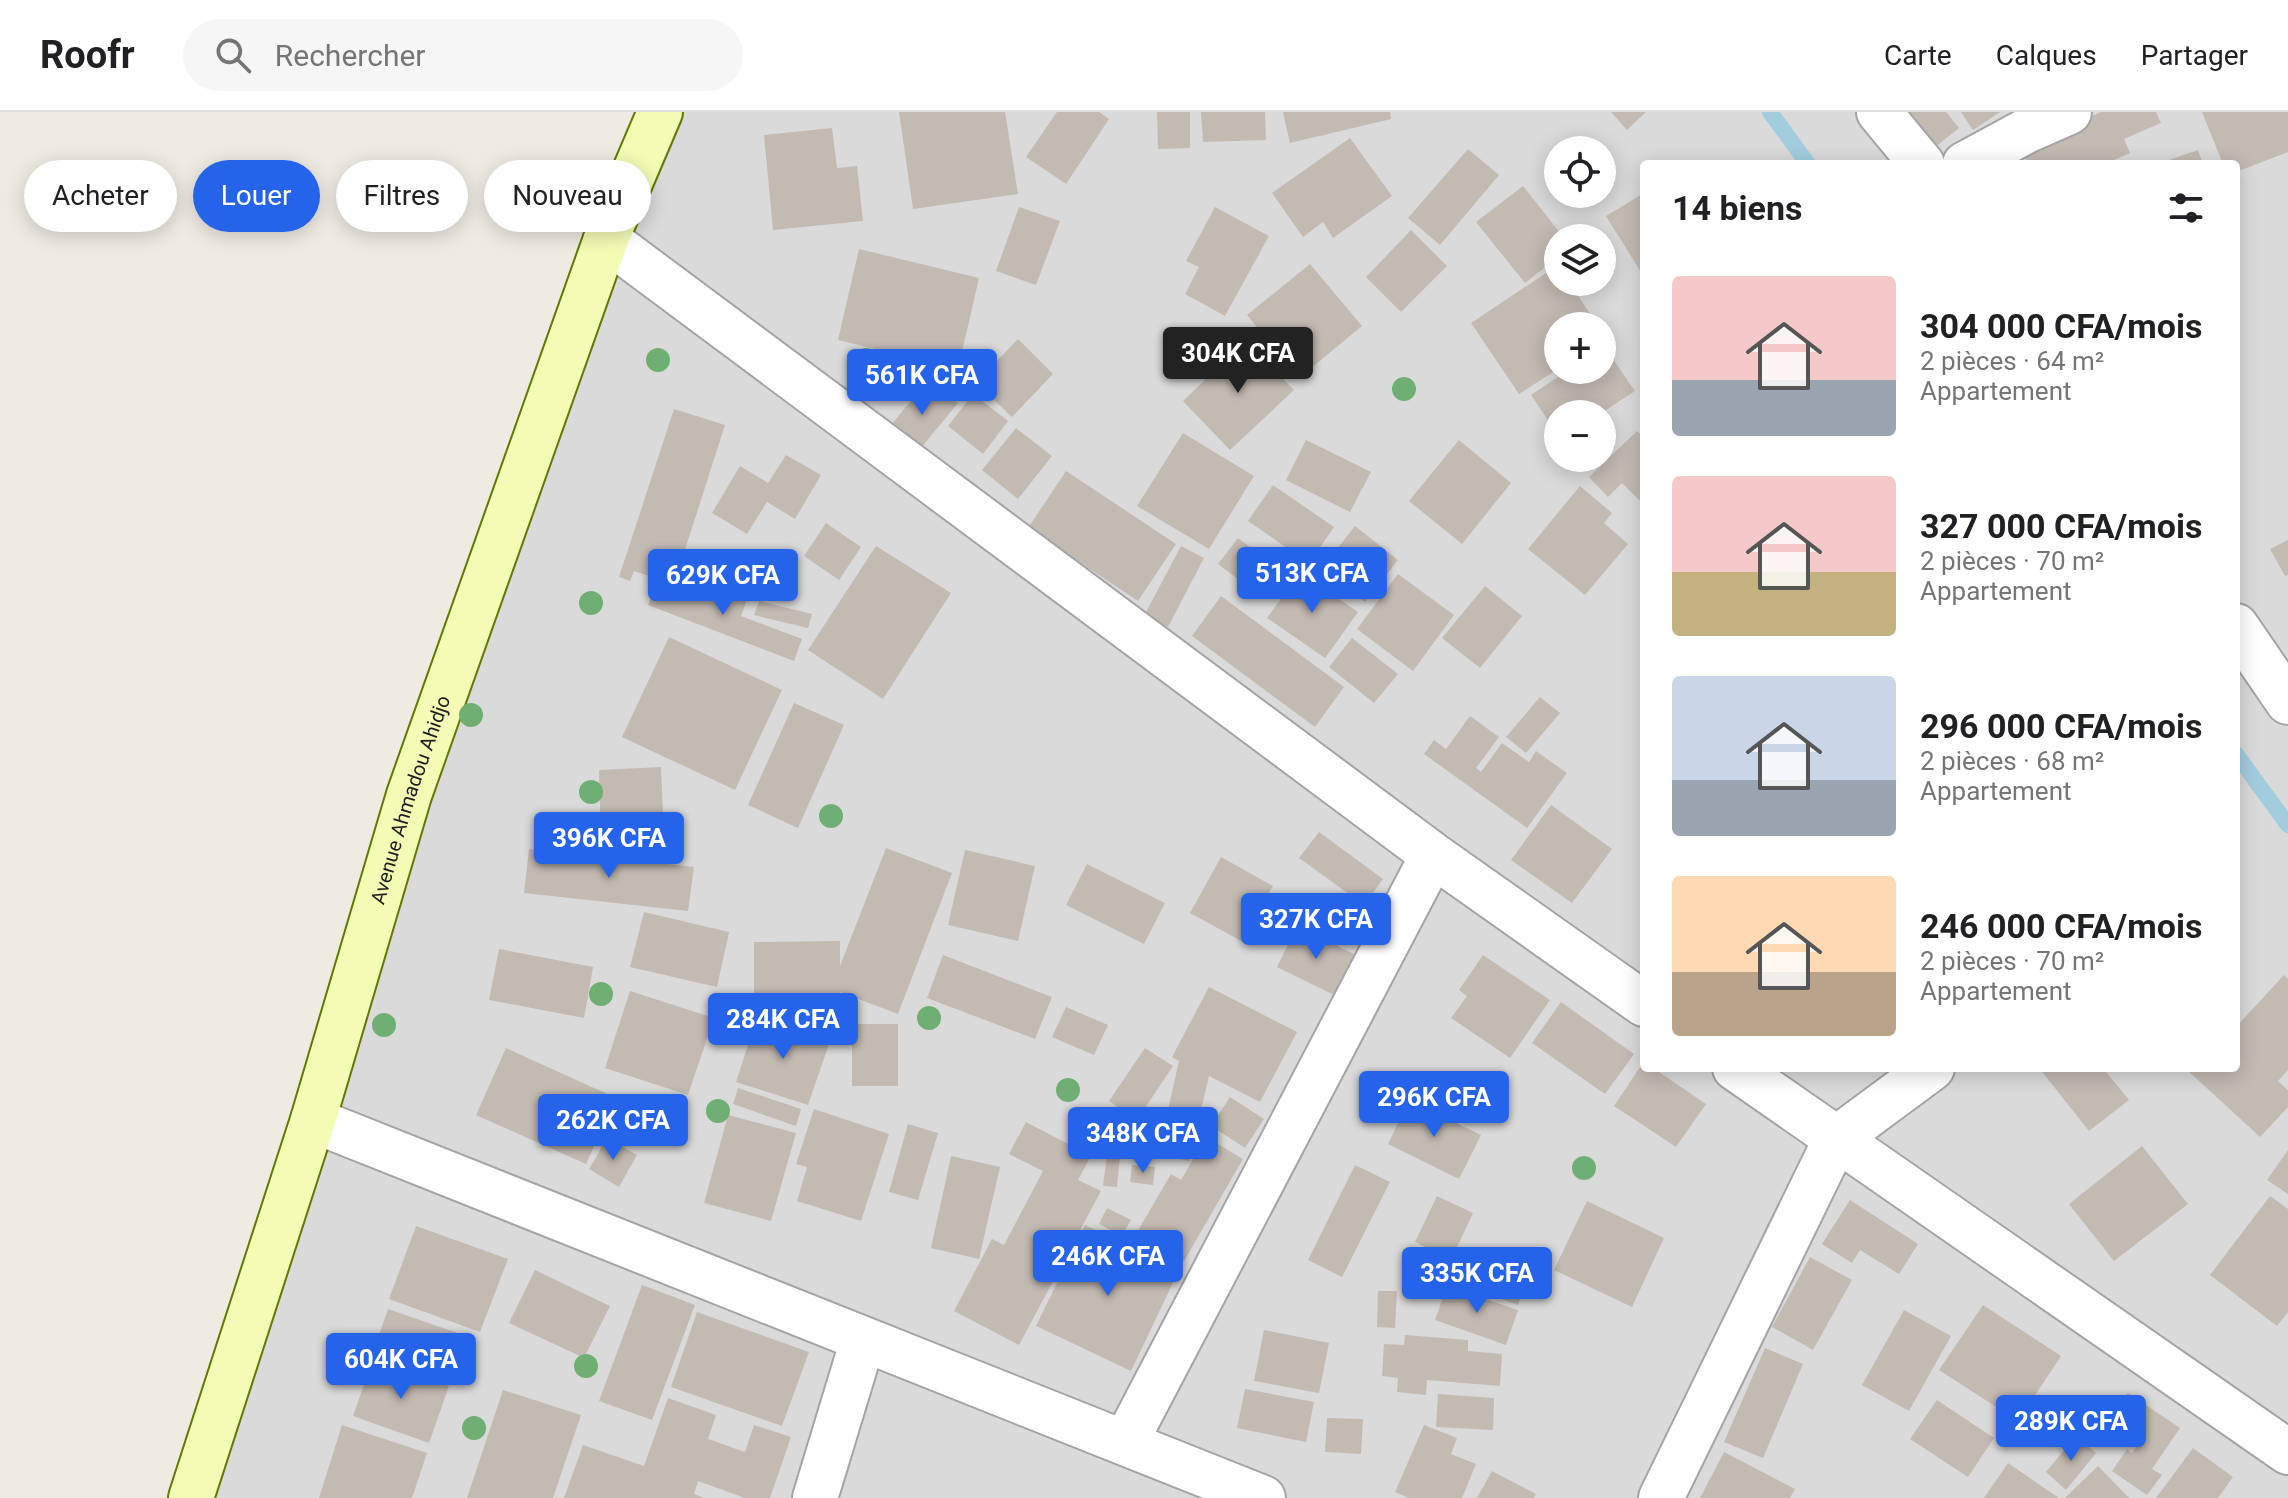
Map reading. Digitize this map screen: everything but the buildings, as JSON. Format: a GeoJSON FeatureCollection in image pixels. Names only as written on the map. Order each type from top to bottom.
{"type":"FeatureCollection","features":[{"type":"Feature","properties":{"kind":"main road","name":"Avenue Ahmadou Ahidjo"},"geometry":{"type":"LineString","coordinates":[[191,1498],[313,1120],[409,795],[606,239],[660,112]]}},
{"type":"Feature","properties":{"kind":"street"},"geometry":{"type":"LineString","coordinates":[[1879,112],[1919,160]]}},
{"type":"Feature","properties":{"kind":"street"},"geometry":{"type":"LineString","coordinates":[[1972,160],[2069,112]]}},
{"type":"Feature","properties":{"kind":"street"},"geometry":{"type":"LineString","coordinates":[[606,239],[1433,855],[1640,1001]]}},
{"type":"Feature","properties":{"kind":"street"},"geometry":{"type":"LineString","coordinates":[[2240,632],[2288,702]]}},
{"type":"Feature","properties":{"kind":"street"},"geometry":{"type":"LineString","coordinates":[[1125,1443],[1433,855]]}},
{"type":"Feature","properties":{"kind":"street"},"geometry":{"type":"LineString","coordinates":[[1741,1072],[2288,1452]]}},
{"type":"Feature","properties":{"kind":"street"},"geometry":{"type":"LineString","coordinates":[[1661,1498],[1836,1139],[1927,1072]]}},
{"type":"Feature","properties":{"kind":"street"},"geometry":{"type":"LineString","coordinates":[[313,1120],[1263,1498]]}},
{"type":"Feature","properties":{"kind":"street"},"geometry":{"type":"LineString","coordinates":[[815,1498],[863,1340]]}},
{"type":"Feature","properties":{"kind":"shaded area"},"geometry":{"type":"Polygon","coordinates":[[[660,112],[2288,112],[2288,1498],[191,1498],[619,232],[651,232],[651,160],[644,160],[660,112]]]}},
{"type":"Feature","properties":{"kind":"waterway"},"geometry":{"type":"LineString","coordinates":[[1770,112],[1805,160]]}},
{"type":"Feature","properties":{"kind":"waterway"},"geometry":{"type":"LineString","coordinates":[[2240,759],[2288,825]]}}]}
